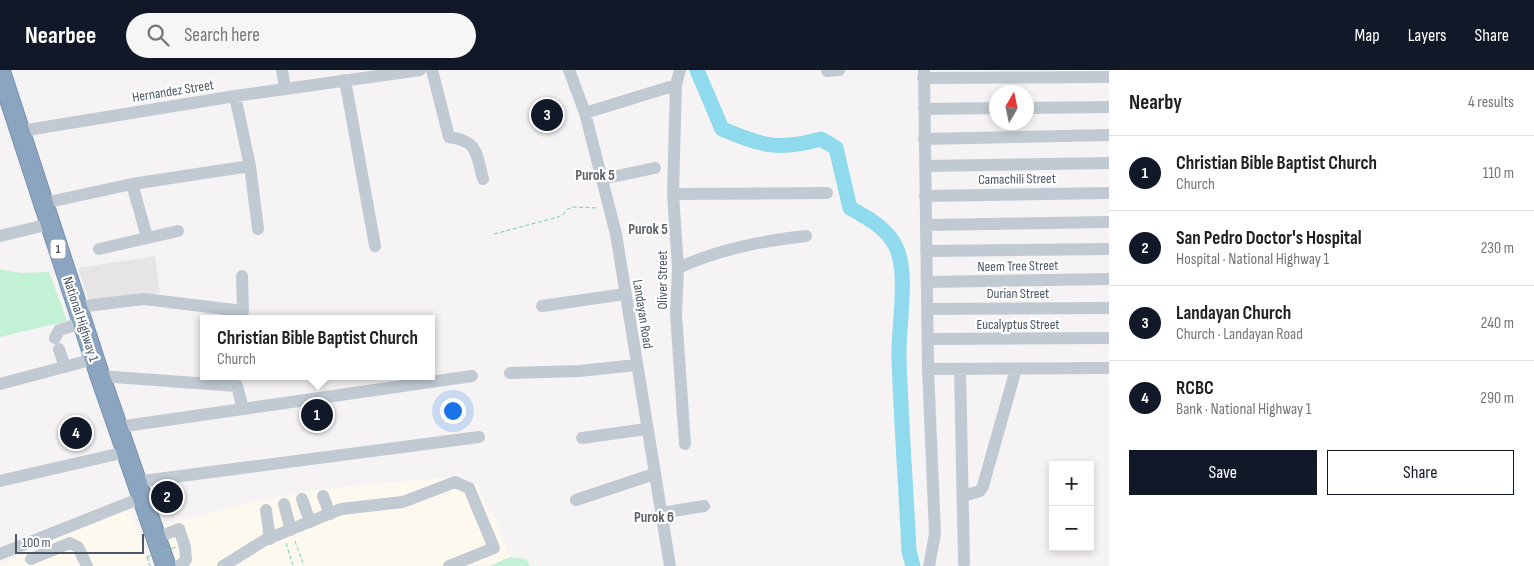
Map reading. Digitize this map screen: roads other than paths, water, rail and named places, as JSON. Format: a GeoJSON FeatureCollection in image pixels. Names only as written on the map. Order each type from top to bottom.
{"type":"FeatureCollection","features":[{"type":"Feature","properties":{"kind":"highway","name":"National Highway 1"},"geometry":{"type":"LineString","coordinates":[[0,70],[138,490],[166,566]]}},
{"type":"Feature","properties":{"kind":"street"},"geometry":{"type":"LineString","coordinates":[[282,70],[285,88]]}},
{"type":"Feature","properties":{"kind":"street","name":"Hernandez Street"},"geometry":{"type":"LineString","coordinates":[[21,131],[285,88],[420,70]]}},
{"type":"Feature","properties":{"kind":"street"},"geometry":{"type":"LineString","coordinates":[[432,70],[449,137],[463,138],[475,148],[483,179]]}},
{"type":"Feature","properties":{"kind":"street","name":"Landayan Road"},"geometry":{"type":"LineString","coordinates":[[569,70],[585,113],[616,234],[646,428],[670,566]]}},
{"type":"Feature","properties":{"kind":"street","name":"Oliver Street"},"geometry":{"type":"LineString","coordinates":[[680,70],[676,85],[673,194],[678,268],[676,314],[685,444]]}},
{"type":"Feature","properties":{"kind":"street"},"geometry":{"type":"LineString","coordinates":[[929,566],[935,534],[928,369],[923,74],[1109,77]]}},
{"type":"Feature","properties":{"kind":"street"},"geometry":{"type":"LineString","coordinates":[[345,80],[375,246]]}},
{"type":"Feature","properties":{"kind":"street"},"geometry":{"type":"LineString","coordinates":[[585,113],[676,85]]}},
{"type":"Feature","properties":{"kind":"street"},"geometry":{"type":"LineString","coordinates":[[235,96],[250,166],[258,229]]}},
{"type":"Feature","properties":{"kind":"street"},"geometry":{"type":"LineString","coordinates":[[1034,108],[1109,107]]}},
{"type":"Feature","properties":{"kind":"street"},"geometry":{"type":"LineString","coordinates":[[924,109],[989,108]]}},
{"type":"Feature","properties":{"kind":"street"},"geometry":{"type":"LineString","coordinates":[[924,139],[1109,135]]}},
{"type":"Feature","properties":{"kind":"street"},"geometry":{"type":"LineString","coordinates":[[925,166],[1109,163]]}},
{"type":"Feature","properties":{"kind":"street"},"geometry":{"type":"LineString","coordinates":[[44,203],[132,184],[250,166]]}},
{"type":"Feature","properties":{"kind":"street"},"geometry":{"type":"LineString","coordinates":[[602,179],[655,168]]}},
{"type":"Feature","properties":{"kind":"street"},"geometry":{"type":"LineString","coordinates":[[132,184],[147,238]]}},
{"type":"Feature","properties":{"kind":"street"},"geometry":{"type":"LineString","coordinates":[[673,194],[827,193]]}},
{"type":"Feature","properties":{"kind":"street","name":"Camachili Street"},"geometry":{"type":"LineString","coordinates":[[925,196],[1109,193]]}},
{"type":"Feature","properties":{"kind":"street"},"geometry":{"type":"LineString","coordinates":[[926,225],[1109,222]]}},
{"type":"Feature","properties":{"kind":"street"},"geometry":{"type":"LineString","coordinates":[[0,236],[50,224]]}},
{"type":"Feature","properties":{"kind":"street"},"geometry":{"type":"LineString","coordinates":[[99,249],[178,231]]}},
{"type":"Feature","properties":{"kind":"street"},"geometry":{"type":"LineString","coordinates":[[678,268],[710,254],[754,242],[806,236]]}},
{"type":"Feature","properties":{"kind":"street"},"geometry":{"type":"LineString","coordinates":[[926,251],[1109,249]]}},
{"type":"Feature","properties":{"kind":"street"},"geometry":{"type":"LineString","coordinates":[[64,367],[57,344],[58,330],[80,315],[144,299],[243,311],[242,276]]}},
{"type":"Feature","properties":{"kind":"street","name":"Neem Tree Street"},"geometry":{"type":"LineString","coordinates":[[927,282],[1109,279]]}},
{"type":"Feature","properties":{"kind":"street"},"geometry":{"type":"LineString","coordinates":[[542,306],[625,294]]}},
{"type":"Feature","properties":{"kind":"street","name":"Durian Street"},"geometry":{"type":"LineString","coordinates":[[927,309],[1109,308]]}},
{"type":"Feature","properties":{"kind":"street","name":"Eucalyptus Street"},"geometry":{"type":"LineString","coordinates":[[928,339],[1109,338]]}},
{"type":"Feature","properties":{"kind":"street"},"geometry":{"type":"LineString","coordinates":[[510,372],[579,371],[636,364]]}},
{"type":"Feature","properties":{"kind":"street"},"geometry":{"type":"LineString","coordinates":[[0,384],[64,367],[97,367],[237,386],[243,409]]}},
{"type":"Feature","properties":{"kind":"street"},"geometry":{"type":"LineString","coordinates":[[928,369],[1109,368]]}},
{"type":"Feature","properties":{"kind":"street"},"geometry":{"type":"LineString","coordinates":[[960,369],[964,563]]}},
{"type":"Feature","properties":{"kind":"street"},"geometry":{"type":"LineString","coordinates":[[963,496],[980,492],[983,486],[1016,369]]}},
{"type":"Feature","properties":{"kind":"street"},"geometry":{"type":"LineString","coordinates":[[118,426],[472,376]]}},
{"type":"Feature","properties":{"kind":"street"},"geometry":{"type":"LineString","coordinates":[[582,438],[646,428]]}},
{"type":"Feature","properties":{"kind":"street"},"geometry":{"type":"LineString","coordinates":[[0,554],[138,490],[479,437]]}},
{"type":"Feature","properties":{"kind":"street"},"geometry":{"type":"LineString","coordinates":[[0,481],[126,452]]}},
{"type":"Feature","properties":{"kind":"street"},"geometry":{"type":"LineString","coordinates":[[576,500],[654,474]]}},
{"type":"Feature","properties":{"kind":"street"},"geometry":{"type":"LineString","coordinates":[[223,566],[281,534],[342,509],[403,502],[455,482],[469,488],[494,548],[449,566]]}},
{"type":"Feature","properties":{"kind":"street"},"geometry":{"type":"LineString","coordinates":[[323,496],[330,514]]}},
{"type":"Feature","properties":{"kind":"street"},"geometry":{"type":"LineString","coordinates":[[302,499],[310,522]]}},
{"type":"Feature","properties":{"kind":"street"},"geometry":{"type":"LineString","coordinates":[[281,534],[284,504]]}},
{"type":"Feature","properties":{"kind":"street"},"geometry":{"type":"LineString","coordinates":[[660,513],[704,506]]}},
{"type":"Feature","properties":{"kind":"street"},"geometry":{"type":"LineString","coordinates":[[266,510],[281,534]]}},
{"type":"Feature","properties":{"kind":"street"},"geometry":{"type":"LineString","coordinates":[[156,538],[179,530],[185,547],[186,560],[179,566]]}},
{"type":"Feature","properties":{"kind":"street"},"geometry":{"type":"LineString","coordinates":[[31,559],[70,543],[78,547],[87,566]]}},
{"type":"Feature","properties":{"kind":"waterway"},"geometry":{"type":"LineString","coordinates":[[697,70],[722,129],[760,143],[771,145],[793,145],[821,139],[836,148],[850,208],[888,234],[896,247],[902,272],[899,357],[909,551],[913,566]]}},
{"type":"Feature","properties":{"kind":"place","name":"Landayan Church"},"geometry":{"type":"Point","coordinates":[547,115]}},
{"type":"Feature","properties":{"kind":"place","name":"Christian Bible Baptist Church"},"geometry":{"type":"Point","coordinates":[317,415]}},
{"type":"Feature","properties":{"kind":"place","name":"RCBC"},"geometry":{"type":"Point","coordinates":[76,433]}},
{"type":"Feature","properties":{"kind":"place","name":"San Pedro Doctor's Hospital"},"geometry":{"type":"Point","coordinates":[167,497]}},
{"type":"Feature","properties":{"kind":"district","name":"Purok 5"},"geometry":{"type":"Point","coordinates":[595,175]}},
{"type":"Feature","properties":{"kind":"district","name":"Purok 5"},"geometry":{"type":"Point","coordinates":[648,229]}},
{"type":"Feature","properties":{"kind":"district","name":"Purok 6"},"geometry":{"type":"Point","coordinates":[654,517]}}]}
